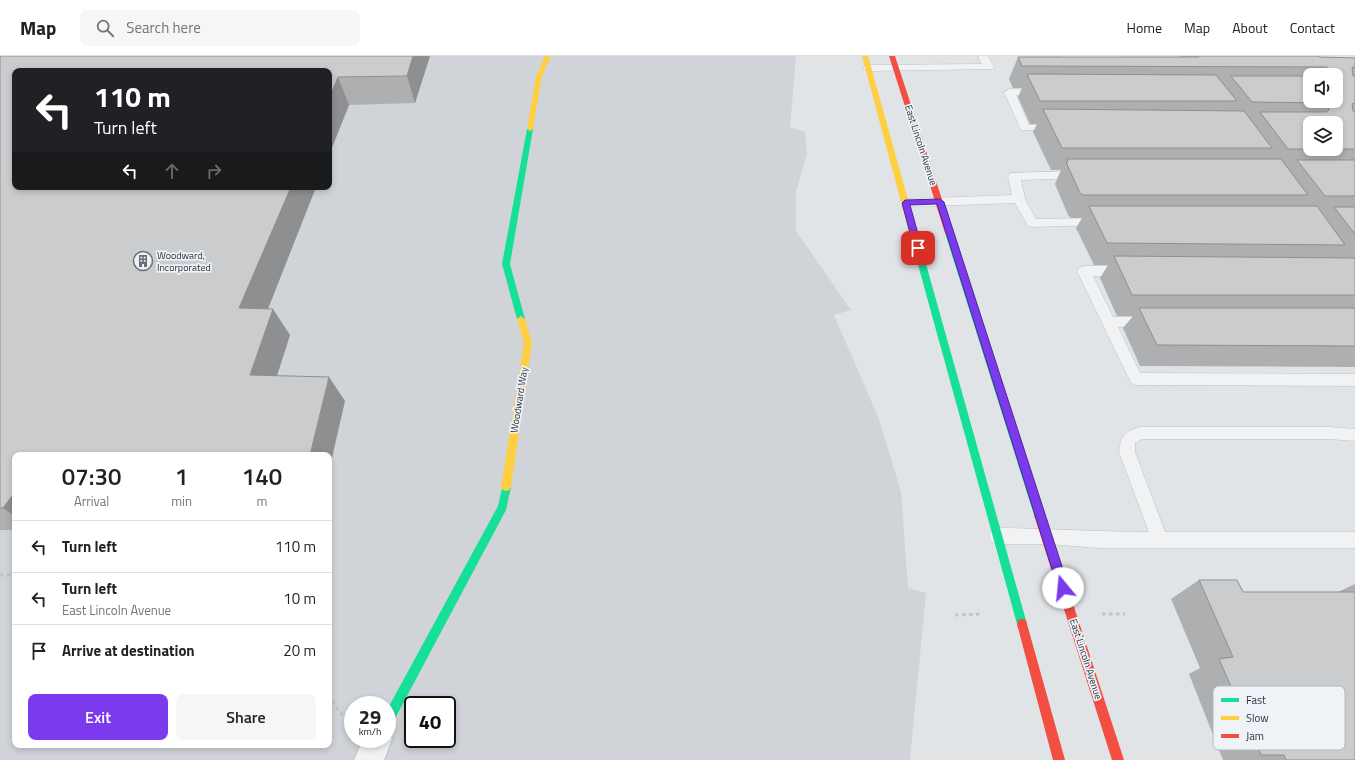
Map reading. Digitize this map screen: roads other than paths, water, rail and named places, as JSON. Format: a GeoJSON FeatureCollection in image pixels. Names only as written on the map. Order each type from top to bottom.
{"type":"FeatureCollection","features":[{"type":"Feature","properties":{"kind":"street","name":"Woodward Way"},"geometry":{"type":"LineString","coordinates":[[396,705],[503,507],[528,343],[506,264],[539,76],[548,56]]}},
{"type":"Feature","properties":{"kind":"street"},"geometry":{"type":"LineString","coordinates":[[865,56],[1059,760]]}},
{"type":"Feature","properties":{"kind":"street","name":"East Lincoln Avenue"},"geometry":{"type":"LineString","coordinates":[[892,56],[1118,760]]}},
{"type":"Feature","properties":{"kind":"street"},"geometry":{"type":"LineString","coordinates":[[369,760],[374,748]]}},
{"type":"Feature","properties":{"kind":"lane"},"geometry":{"type":"LineString","coordinates":[[868,68],[989,67],[984,56]]}},
{"type":"Feature","properties":{"kind":"lane"},"geometry":{"type":"LineString","coordinates":[[1063,56],[1126,58]]}},
{"type":"Feature","properties":{"kind":"lane"},"geometry":{"type":"LineString","coordinates":[[1048,92],[1009,92],[1025,128],[1065,128]]}},
{"type":"Feature","properties":{"kind":"lane"},"geometry":{"type":"LineString","coordinates":[[1086,175],[1014,176],[1019,199],[1032,223],[1114,222]]}},
{"type":"Feature","properties":{"kind":"lane"},"geometry":{"type":"LineString","coordinates":[[905,203],[1019,199]]}},
{"type":"Feature","properties":{"kind":"lane"},"geometry":{"type":"LineString","coordinates":[[1139,271],[1084,271],[1136,379],[1355,380]]}},
{"type":"Feature","properties":{"kind":"lane"},"geometry":{"type":"LineString","coordinates":[[1108,322],[1164,322]]}},
{"type":"Feature","properties":{"kind":"lane"},"geometry":{"type":"LineString","coordinates":[[1160,540],[1127,452],[1128,440],[1140,433],[1329,432],[1355,434]]}},
{"type":"Feature","properties":{"kind":"lane"},"geometry":{"type":"LineString","coordinates":[[997,536],[1047,536],[1099,540],[1355,540]]}},
{"type":"Feature","properties":{"kind":"place","name":"Woodward, Incorporated"},"geometry":{"type":"Point","coordinates":[143,261]}}]}
